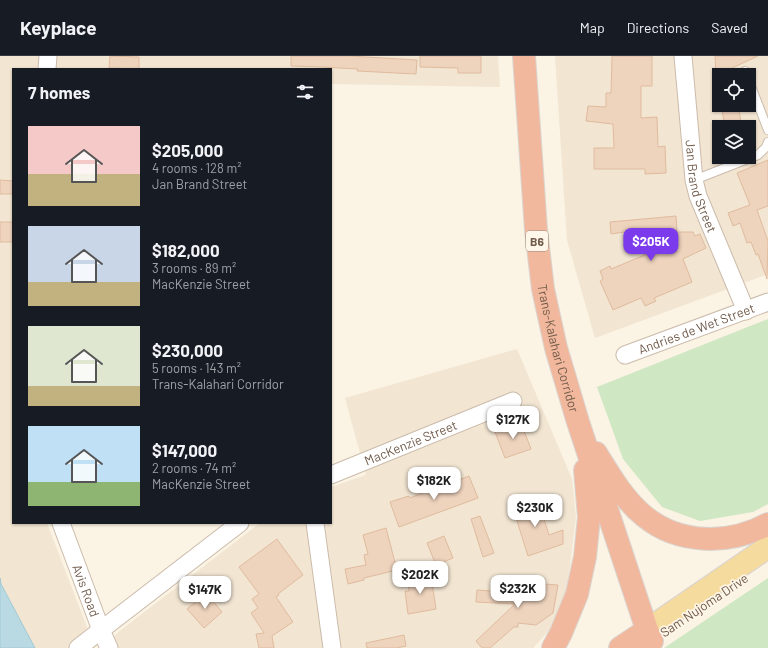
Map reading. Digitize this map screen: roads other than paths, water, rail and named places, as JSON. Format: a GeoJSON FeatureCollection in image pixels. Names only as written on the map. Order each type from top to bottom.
{"type":"FeatureCollection","features":[{"type":"Feature","properties":{"kind":"highway","name":"Trans-Kalahari Corridor"},"geometry":{"type":"LineString","coordinates":[[524,56],[536,230],[543,289],[556,348],[646,640]]}},
{"type":"Feature","properties":{"kind":"highway"},"geometry":{"type":"LineString","coordinates":[[578,422],[603,464],[627,499],[643,516],[666,530],[686,537],[710,539],[734,537],[758,530],[768,524]]}},
{"type":"Feature","properties":{"kind":"highway","name":"B6"},"geometry":{"type":"LineString","coordinates":[[553,648],[561,633],[577,594],[585,557],[589,517],[586,478],[578,422]]}},
{"type":"Feature","properties":{"kind":"highway"},"geometry":{"type":"LineString","coordinates":[[620,648],[646,640]]}},
{"type":"Feature","properties":{"kind":"main road","name":"Sam Nujoma Drive"},"geometry":{"type":"LineString","coordinates":[[646,640],[768,547]]}},
{"type":"Feature","properties":{"kind":"main road","name":"Sam Nujoma Drive"},"geometry":{"type":"LineString","coordinates":[[646,640],[768,563]]}},
{"type":"Feature","properties":{"kind":"street"},"geometry":{"type":"LineString","coordinates":[[47,68],[48,56]]}},
{"type":"Feature","properties":{"kind":"street","name":"Jan Brand Street"},"geometry":{"type":"LineString","coordinates":[[683,56],[694,180],[698,196],[746,311]]}},
{"type":"Feature","properties":{"kind":"street","name":"Andries de Wet Street"},"geometry":{"type":"LineString","coordinates":[[625,355],[768,302]]}},
{"type":"Feature","properties":{"kind":"street","name":"MacKenzie Street"},"geometry":{"type":"LineString","coordinates":[[332,475],[513,401]]}},
{"type":"Feature","properties":{"kind":"street","name":"Avis Road"},"geometry":{"type":"LineString","coordinates":[[60,524],[101,630],[78,648]]}},
{"type":"Feature","properties":{"kind":"street"},"geometry":{"type":"LineString","coordinates":[[109,648],[101,630],[239,524]]}},
{"type":"Feature","properties":{"kind":"street"},"geometry":{"type":"LineString","coordinates":[[315,524],[332,648]]}},
{"type":"Feature","properties":{"kind":"lane"},"geometry":{"type":"LineString","coordinates":[[756,99],[768,130]]}},
{"type":"Feature","properties":{"kind":"lane"},"geometry":{"type":"LineString","coordinates":[[694,180],[758,155],[766,147],[768,142]]}},
{"type":"Feature","properties":{"kind":"water"},"geometry":{"type":"Polygon","coordinates":[[[0,578],[1,584],[35,648],[0,648],[0,578]]]}}]}
